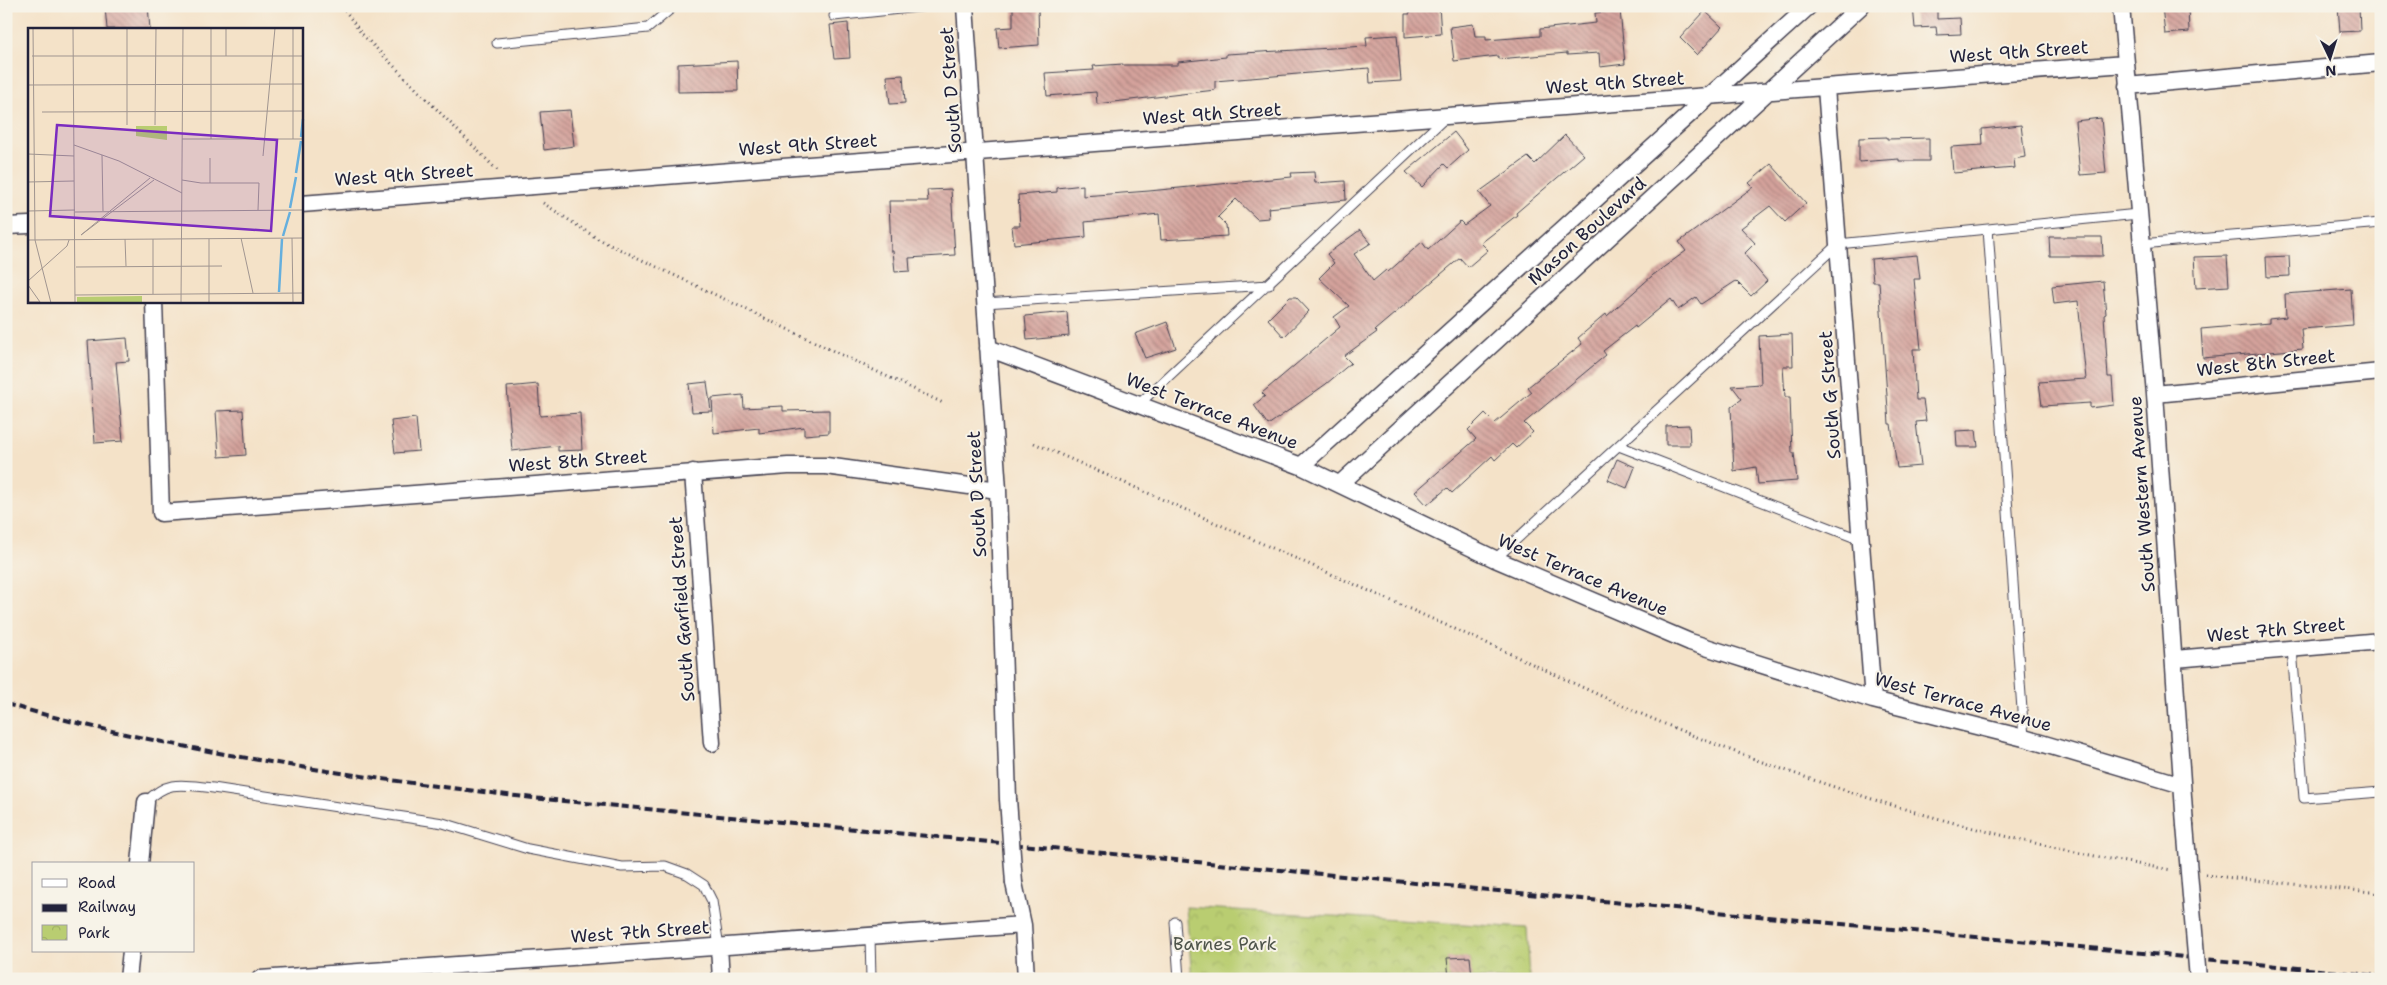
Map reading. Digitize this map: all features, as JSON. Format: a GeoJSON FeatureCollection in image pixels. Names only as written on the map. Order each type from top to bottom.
{"type":"FeatureCollection","features":[{"type":"Feature","properties":{"kind":"street","name":"South D Street"},"geometry":{"type":"LineString","coordinates":[[965,6],[998,490],[1008,799],[1014,883],[1023,926],[1026,979]]}},
{"type":"Feature","properties":{"kind":"street","name":"Mason Boulevard"},"geometry":{"type":"LineString","coordinates":[[1302,466],[1809,6]]}},
{"type":"Feature","properties":{"kind":"street","name":"Mason Boulevard"},"geometry":{"type":"LineString","coordinates":[[1340,484],[1861,6]]}},
{"type":"Feature","properties":{"kind":"street","name":"South Western Avenue"},"geometry":{"type":"LineString","coordinates":[[2121,6],[2155,394],[2175,659],[2185,825],[2198,979]]}},
{"type":"Feature","properties":{"kind":"street"},"geometry":{"type":"LineString","coordinates":[[2127,86],[2381,63]]}},
{"type":"Feature","properties":{"kind":"street","name":"West 9th Street"},"geometry":{"type":"LineString","coordinates":[[302,204],[2125,64]]}},
{"type":"Feature","properties":{"kind":"street","name":"South G Street"},"geometry":{"type":"LineString","coordinates":[[1826,88],[1874,700]]}},
{"type":"Feature","properties":{"kind":"street"},"geometry":{"type":"LineString","coordinates":[[6,226],[28,225]]}},
{"type":"Feature","properties":{"kind":"street","name":"West 8th Street"},"geometry":{"type":"LineString","coordinates":[[154,302],[161,512],[788,466],[826,466],[998,490]]}},
{"type":"Feature","properties":{"kind":"street","name":"West Terrace Avenue"},"geometry":{"type":"LineString","coordinates":[[988,348],[1302,466],[1495,559],[1690,642],[1874,700],[2024,738],[2182,784]]}},
{"type":"Feature","properties":{"kind":"street","name":"West 8th Street"},"geometry":{"type":"LineString","coordinates":[[2155,394],[2381,372]]}},
{"type":"Feature","properties":{"kind":"street","name":"South Garfield Street"},"geometry":{"type":"LineString","coordinates":[[692,472],[712,743]]}},
{"type":"Feature","properties":{"kind":"street","name":"West 7th Street"},"geometry":{"type":"LineString","coordinates":[[2175,659],[2381,641]]}},
{"type":"Feature","properties":{"kind":"street"},"geometry":{"type":"LineString","coordinates":[[140,862],[146,802]]}},
{"type":"Feature","properties":{"kind":"street","name":"West 7th Street"},"geometry":{"type":"LineString","coordinates":[[260,979],[1023,926]]}},
{"type":"Feature","properties":{"kind":"street"},"geometry":{"type":"LineString","coordinates":[[719,947],[721,979]]}},
{"type":"Feature","properties":{"kind":"street"},"geometry":{"type":"LineString","coordinates":[[128,979],[131,952]]}},
{"type":"Feature","properties":{"kind":"lane"},"geometry":{"type":"LineString","coordinates":[[496,43],[648,28],[674,6]]}},
{"type":"Feature","properties":{"kind":"lane"},"geometry":{"type":"LineString","coordinates":[[834,16],[928,6]]}},
{"type":"Feature","properties":{"kind":"lane"},"geometry":{"type":"LineString","coordinates":[[1139,404],[1269,285],[1448,116]]}},
{"type":"Feature","properties":{"kind":"lane"},"geometry":{"type":"LineString","coordinates":[[1495,559],[1838,244],[2138,214]]}},
{"type":"Feature","properties":{"kind":"lane"},"geometry":{"type":"LineString","coordinates":[[2141,244],[2381,223]]}},
{"type":"Feature","properties":{"kind":"lane"},"geometry":{"type":"LineString","coordinates":[[1988,229],[2024,738]]}},
{"type":"Feature","properties":{"kind":"lane"},"geometry":{"type":"LineString","coordinates":[[984,302],[1269,285]]}},
{"type":"Feature","properties":{"kind":"lane"},"geometry":{"type":"LineString","coordinates":[[1619,446],[1861,540]]}},
{"type":"Feature","properties":{"kind":"lane"},"geometry":{"type":"LineString","coordinates":[[2292,648],[2304,798],[2381,792]]}},
{"type":"Feature","properties":{"kind":"lane"},"geometry":{"type":"LineString","coordinates":[[146,802],[159,789],[178,784],[213,788],[443,823],[528,849],[622,867],[665,866],[687,874],[704,885],[712,901],[719,947]]}},
{"type":"Feature","properties":{"kind":"lane"},"geometry":{"type":"LineString","coordinates":[[1175,922],[1179,979]]}},
{"type":"Feature","properties":{"kind":"lane"},"geometry":{"type":"LineString","coordinates":[[870,936],[871,979]]}},
{"type":"Feature","properties":{"kind":"path"},"geometry":{"type":"LineString","coordinates":[[342,6],[361,33],[506,178],[518,187]]}},
{"type":"Feature","properties":{"kind":"path"},"geometry":{"type":"LineString","coordinates":[[542,202],[598,239],[943,403]]}},
{"type":"Feature","properties":{"kind":"path"},"geometry":{"type":"LineString","coordinates":[[1034,443],[1532,663],[1637,712],[1744,756],[1854,794],[1938,818],[2041,844],[2173,870]]}},
{"type":"Feature","properties":{"kind":"path"},"geometry":{"type":"LineString","coordinates":[[2201,874],[2381,893]]}},
{"type":"Feature","properties":{"kind":"green space","name":"Barnes Park"},"geometry":{"type":"Polygon","coordinates":[[[1186,907],[1527,928],[1530,979],[1192,979],[1186,907]]]}},
{"type":"Feature","properties":{"kind":"building"},"geometry":{"type":"Polygon","coordinates":[[[148,6],[150,28],[107,28],[105,7],[148,6]]]}},
{"type":"Feature","properties":{"kind":"building"},"geometry":{"type":"Polygon","coordinates":[[[1038,6],[1039,45],[999,48],[997,28],[1013,27],[1013,8],[1038,6]]]}},
{"type":"Feature","properties":{"kind":"building"},"geometry":{"type":"Polygon","coordinates":[[[1410,6],[1439,6],[1441,34],[1405,37],[1405,14],[1410,14],[1410,6]]]}},
{"type":"Feature","properties":{"kind":"building"},"geometry":{"type":"Polygon","coordinates":[[[1913,6],[1937,6],[1937,19],[1960,18],[1961,34],[1937,35],[1936,27],[1915,28],[1913,6]]]}},
{"type":"Feature","properties":{"kind":"building"},"geometry":{"type":"Polygon","coordinates":[[[2162,6],[2188,6],[2189,32],[2165,34],[2162,6]]]}},
{"type":"Feature","properties":{"kind":"building"},"geometry":{"type":"Polygon","coordinates":[[[2338,6],[2359,6],[2360,31],[2340,32],[2338,6]]]}},
{"type":"Feature","properties":{"kind":"building"},"geometry":{"type":"Polygon","coordinates":[[[1620,10],[1625,64],[1600,67],[1599,53],[1567,55],[1567,53],[1498,59],[1498,56],[1454,61],[1450,27],[1473,24],[1475,36],[1486,36],[1486,40],[1540,36],[1540,29],[1596,23],[1595,13],[1620,10]]]}},
{"type":"Feature","properties":{"kind":"building"},"geometry":{"type":"Polygon","coordinates":[[[1705,11],[1722,27],[1697,55],[1680,38],[1705,11]]]}},
{"type":"Feature","properties":{"kind":"building"},"geometry":{"type":"Polygon","coordinates":[[[848,23],[850,58],[834,59],[830,25],[848,23]]]}},
{"type":"Feature","properties":{"kind":"building"},"geometry":{"type":"Polygon","coordinates":[[[1397,35],[1401,81],[1370,83],[1369,68],[1215,81],[1215,90],[1097,104],[1096,92],[1047,96],[1045,73],[1094,70],[1093,66],[1123,64],[1178,65],[1178,62],[1226,57],[1226,54],[1367,46],[1366,37],[1397,35]]]}},
{"type":"Feature","properties":{"kind":"building"},"geometry":{"type":"Polygon","coordinates":[[[737,61],[738,91],[678,92],[678,64],[737,61]]]}},
{"type":"Feature","properties":{"kind":"building"},"geometry":{"type":"Polygon","coordinates":[[[903,75],[905,103],[890,104],[887,76],[903,75]]]}},
{"type":"Feature","properties":{"kind":"building"},"geometry":{"type":"Polygon","coordinates":[[[570,110],[574,146],[544,150],[540,112],[570,110]]]}},
{"type":"Feature","properties":{"kind":"building"},"geometry":{"type":"Polygon","coordinates":[[[2101,118],[2106,173],[2080,175],[2075,121],[2101,118]]]}},
{"type":"Feature","properties":{"kind":"building"},"geometry":{"type":"Polygon","coordinates":[[[2021,125],[2025,157],[2014,159],[2015,168],[1953,173],[1951,147],[1983,145],[1982,129],[2021,125]]]}},
{"type":"Feature","properties":{"kind":"building"},"geometry":{"type":"Polygon","coordinates":[[[1454,132],[1468,150],[1448,168],[1444,164],[1422,187],[1406,172],[1454,132]]]}},
{"type":"Feature","properties":{"kind":"building"},"geometry":{"type":"Polygon","coordinates":[[[1565,135],[1584,155],[1516,213],[1517,215],[1481,243],[1488,250],[1468,267],[1460,258],[1375,330],[1377,332],[1344,356],[1351,363],[1326,384],[1268,425],[1254,405],[1265,396],[1262,393],[1340,327],[1334,317],[1349,306],[1319,278],[1334,263],[1327,254],[1360,230],[1371,243],[1354,254],[1373,281],[1386,270],[1388,272],[1422,242],[1428,250],[1460,221],[1464,225],[1490,206],[1479,192],[1528,157],[1535,164],[1565,135]]]}},
{"type":"Feature","properties":{"kind":"building"},"geometry":{"type":"Polygon","coordinates":[[[1887,137],[1887,139],[1929,138],[1929,161],[1899,161],[1899,159],[1859,162],[1859,138],[1887,137]]]}},
{"type":"Feature","properties":{"kind":"building"},"geometry":{"type":"Polygon","coordinates":[[[1771,164],[1806,203],[1785,222],[1770,206],[1741,228],[1755,243],[1744,254],[1767,281],[1751,296],[1736,281],[1701,304],[1696,297],[1678,310],[1671,299],[1636,328],[1635,326],[1603,351],[1606,355],[1524,423],[1533,432],[1516,448],[1512,444],[1495,460],[1492,456],[1452,493],[1447,488],[1427,505],[1415,492],[1476,439],[1468,430],[1485,413],[1495,423],[1532,392],[1528,387],[1582,344],[1578,338],[1606,314],[1607,316],[1653,275],[1686,251],[1679,242],[1753,187],[1749,183],[1771,164]]]}},
{"type":"Feature","properties":{"kind":"building"},"geometry":{"type":"Polygon","coordinates":[[[1314,172],[1315,183],[1345,181],[1346,200],[1268,208],[1269,218],[1257,219],[1236,199],[1218,217],[1226,225],[1227,236],[1161,240],[1159,214],[1085,222],[1086,237],[1014,244],[1012,226],[1020,226],[1018,195],[1057,192],[1057,188],[1083,185],[1083,196],[1149,191],[1292,177],[1291,173],[1314,172]]]}},
{"type":"Feature","properties":{"kind":"building"},"geometry":{"type":"Polygon","coordinates":[[[951,189],[955,255],[909,258],[910,271],[895,272],[893,251],[891,251],[889,201],[928,201],[927,190],[951,189]]]}},
{"type":"Feature","properties":{"kind":"building"},"geometry":{"type":"Polygon","coordinates":[[[2049,237],[2102,237],[2103,256],[2050,256],[2049,237]]]}},
{"type":"Feature","properties":{"kind":"building"},"geometry":{"type":"Polygon","coordinates":[[[1917,255],[1920,279],[1914,279],[1921,349],[1913,349],[1916,400],[1923,400],[1926,421],[1916,422],[1921,466],[1897,468],[1891,424],[1889,424],[1879,282],[1873,282],[1871,259],[1917,255]]]}},
{"type":"Feature","properties":{"kind":"building"},"geometry":{"type":"Polygon","coordinates":[[[2227,256],[2229,286],[2196,288],[2194,257],[2227,256]]]}},
{"type":"Feature","properties":{"kind":"building"},"geometry":{"type":"Polygon","coordinates":[[[2289,256],[2290,276],[2267,277],[2266,257],[2289,256]]]}},
{"type":"Feature","properties":{"kind":"building"},"geometry":{"type":"Polygon","coordinates":[[[2103,281],[2108,377],[2112,377],[2114,405],[2090,408],[2090,403],[2042,406],[2039,382],[2086,379],[2078,301],[2054,304],[2052,286],[2103,281]]]}},
{"type":"Feature","properties":{"kind":"building"},"geometry":{"type":"Polygon","coordinates":[[[2351,289],[2353,325],[2301,329],[2303,349],[2203,358],[2201,329],[2269,323],[2269,319],[2286,317],[2285,294],[2351,289]]]}},
{"type":"Feature","properties":{"kind":"building"},"geometry":{"type":"Polygon","coordinates":[[[1290,297],[1296,297],[1309,311],[1284,337],[1268,319],[1290,297]]]}},
{"type":"Feature","properties":{"kind":"building"},"geometry":{"type":"Polygon","coordinates":[[[1067,312],[1069,336],[1027,340],[1025,316],[1067,312]]]}},
{"type":"Feature","properties":{"kind":"building"},"geometry":{"type":"Polygon","coordinates":[[[1167,322],[1176,348],[1145,358],[1135,334],[1167,322]]]}},
{"type":"Feature","properties":{"kind":"building"},"geometry":{"type":"Polygon","coordinates":[[[1792,334],[1793,366],[1783,366],[1785,397],[1790,397],[1792,453],[1794,453],[1797,481],[1758,484],[1756,467],[1734,471],[1731,407],[1742,399],[1732,386],[1761,384],[1759,336],[1792,334]]]}},
{"type":"Feature","properties":{"kind":"building"},"geometry":{"type":"Polygon","coordinates":[[[127,338],[129,361],[116,362],[123,441],[95,443],[88,341],[127,338]]]}},
{"type":"Feature","properties":{"kind":"building"},"geometry":{"type":"Polygon","coordinates":[[[707,382],[711,411],[692,412],[689,384],[707,382]]]}},
{"type":"Feature","properties":{"kind":"building"},"geometry":{"type":"Polygon","coordinates":[[[538,384],[540,416],[580,413],[582,450],[558,451],[558,446],[512,451],[507,387],[538,384]]]}},
{"type":"Feature","properties":{"kind":"building"},"geometry":{"type":"Polygon","coordinates":[[[743,395],[744,408],[783,406],[783,411],[829,410],[829,433],[804,435],[804,427],[759,433],[759,428],[714,433],[712,398],[743,395]]]}},
{"type":"Feature","properties":{"kind":"building"},"geometry":{"type":"Polygon","coordinates":[[[243,410],[246,455],[219,457],[216,411],[243,410]]]}},
{"type":"Feature","properties":{"kind":"building"},"geometry":{"type":"Polygon","coordinates":[[[416,418],[419,451],[395,453],[391,421],[416,418]]]}},
{"type":"Feature","properties":{"kind":"building"},"geometry":{"type":"Polygon","coordinates":[[[1689,425],[1690,445],[1666,445],[1666,426],[1689,425]]]}},
{"type":"Feature","properties":{"kind":"building"},"geometry":{"type":"Polygon","coordinates":[[[1976,430],[1978,447],[1957,447],[1956,431],[1976,430]]]}},
{"type":"Feature","properties":{"kind":"building"},"geometry":{"type":"Polygon","coordinates":[[[1617,459],[1635,467],[1627,488],[1608,480],[1617,459]]]}},
{"type":"Feature","properties":{"kind":"building"},"geometry":{"type":"Polygon","coordinates":[[[1470,957],[1472,977],[1449,978],[1447,958],[1470,957]]]}},
{"type":"Feature","properties":{"kind":"railway"},"geometry":{"type":"LineString","coordinates":[[6,704],[71,721],[202,750],[334,772],[533,798],[2381,976]]}}]}
